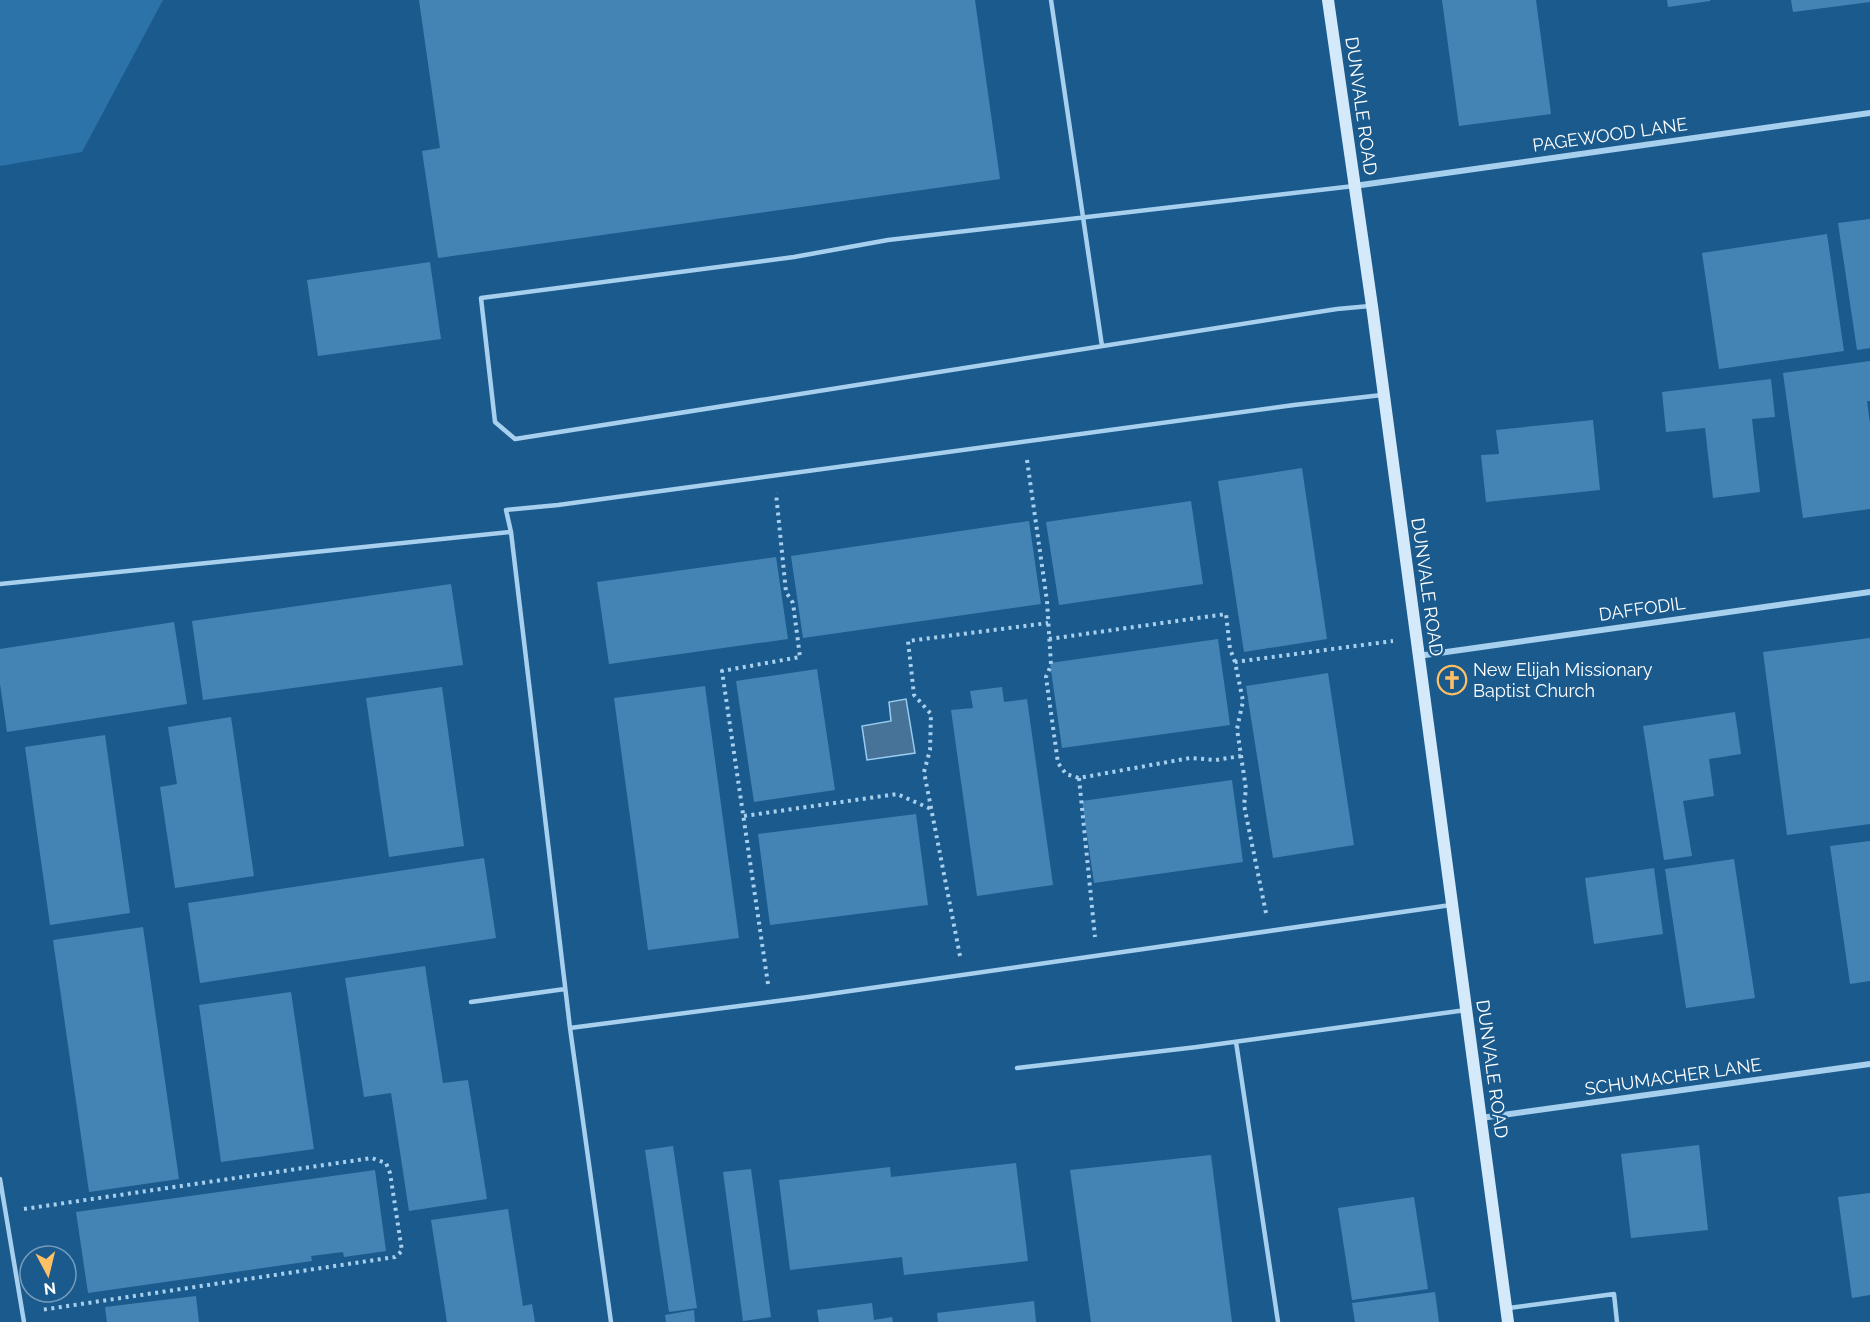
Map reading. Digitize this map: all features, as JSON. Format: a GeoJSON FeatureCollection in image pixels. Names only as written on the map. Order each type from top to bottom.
{"type":"FeatureCollection","features":[{"type":"Feature","properties":{"kind":"street","name":"DUNVALE ROAD"},"geometry":{"type":"LineString","coordinates":[[1328,0],[1372,306],[1382,395],[1508,1322]]}},
{"type":"Feature","properties":{"kind":"street","name":"PAGEWOOD LANE"},"geometry":{"type":"LineString","coordinates":[[1354,186],[1870,113]]}},
{"type":"Feature","properties":{"kind":"street","name":"DAFFODIL"},"geometry":{"type":"LineString","coordinates":[[1418,656],[1870,592]]}},
{"type":"Feature","properties":{"kind":"street","name":"SCHUMACHER LANE"},"geometry":{"type":"LineString","coordinates":[[1480,1118],[1870,1064]]}},
{"type":"Feature","properties":{"kind":"lane"},"geometry":{"type":"LineString","coordinates":[[1051,0],[1102,346]]}},
{"type":"Feature","properties":{"kind":"lane"},"geometry":{"type":"LineString","coordinates":[[1354,186],[888,240],[794,257],[481,298],[495,422],[515,439],[1337,309],[1372,306]]}},
{"type":"Feature","properties":{"kind":"lane"},"geometry":{"type":"LineString","coordinates":[[611,1322],[570,1028],[511,532],[506,510],[558,505],[1382,395]]}},
{"type":"Feature","properties":{"kind":"lane"},"geometry":{"type":"LineString","coordinates":[[0,584],[511,532]]}},
{"type":"Feature","properties":{"kind":"lane"},"geometry":{"type":"LineString","coordinates":[[570,1028],[771,1002],[1451,905]]}},
{"type":"Feature","properties":{"kind":"lane"},"geometry":{"type":"LineString","coordinates":[[471,1002],[566,989]]}},
{"type":"Feature","properties":{"kind":"lane"},"geometry":{"type":"LineString","coordinates":[[1017,1068],[1236,1042],[1466,1010]]}},
{"type":"Feature","properties":{"kind":"lane"},"geometry":{"type":"LineString","coordinates":[[1236,1042],[1278,1322]]}},
{"type":"Feature","properties":{"kind":"lane"},"geometry":{"type":"LineString","coordinates":[[0,1179],[24,1322]]}},
{"type":"Feature","properties":{"kind":"lane"},"geometry":{"type":"LineString","coordinates":[[1506,1308],[1614,1294],[1617,1322]]}},
{"type":"Feature","properties":{"kind":"path"},"geometry":{"type":"LineString","coordinates":[[1025,441],[1050,639],[1051,665],[1046,677],[1058,764],[1066,774],[1079,778],[1190,758],[1216,760],[1241,756]]}},
{"type":"Feature","properties":{"kind":"path"},"geometry":{"type":"LineString","coordinates":[[771,1002],[722,671],[800,657],[792,603],[786,592],[774,476]]}},
{"type":"Feature","properties":{"kind":"path"},"geometry":{"type":"LineString","coordinates":[[1050,639],[1226,614],[1230,649],[1243,700],[1237,729],[1246,789],[1245,806],[1270,932]]}},
{"type":"Feature","properties":{"kind":"path"},"geometry":{"type":"LineString","coordinates":[[964,974],[924,772],[930,750],[931,714],[914,695],[908,641],[1048,623]]}},
{"type":"Feature","properties":{"kind":"path"},"geometry":{"type":"LineString","coordinates":[[1235,662],[1415,638]]}},
{"type":"Feature","properties":{"kind":"path"},"geometry":{"type":"LineString","coordinates":[[1079,778],[1097,956]]}},
{"type":"Feature","properties":{"kind":"path"},"geometry":{"type":"LineString","coordinates":[[744,816],[897,794],[931,809]]}},
{"type":"Feature","properties":{"kind":"path"},"geometry":{"type":"LineString","coordinates":[[5,1212],[372,1158],[386,1163],[390,1173],[402,1251],[395,1257],[22,1313]]}},
{"type":"Feature","properties":{"kind":"shaded area"},"geometry":{"type":"Polygon","coordinates":[[[0,0],[163,0],[82,152],[0,166],[0,0]]]}},
{"type":"Feature","properties":{"kind":"shaded area"},"geometry":{"type":"Polygon","coordinates":[[[906,699],[915,753],[867,760],[862,726],[891,721],[889,702],[906,699]]]}},
{"type":"Feature","properties":{"kind":"building"},"geometry":{"type":"Polygon","coordinates":[[[419,0],[975,0],[1000,179],[438,258],[422,151],[440,148],[419,0]]]}},
{"type":"Feature","properties":{"kind":"building"},"geometry":{"type":"Polygon","coordinates":[[[1442,0],[1536,0],[1551,114],[1459,126],[1442,0]]]}},
{"type":"Feature","properties":{"kind":"building"},"geometry":{"type":"Polygon","coordinates":[[[1667,0],[1710,0],[1710,1],[1668,7],[1667,0]]]}},
{"type":"Feature","properties":{"kind":"building"},"geometry":{"type":"Polygon","coordinates":[[[1791,0],[1870,0],[1870,2],[1793,12],[1791,0]]]}},
{"type":"Feature","properties":{"kind":"building"},"geometry":{"type":"Polygon","coordinates":[[[1870,219],[1870,348],[1857,350],[1838,223],[1870,219]]]}},
{"type":"Feature","properties":{"kind":"building"},"geometry":{"type":"Polygon","coordinates":[[[1827,234],[1844,351],[1719,369],[1702,253],[1827,234]]]}},
{"type":"Feature","properties":{"kind":"building"},"geometry":{"type":"Polygon","coordinates":[[[430,262],[441,339],[318,356],[307,280],[430,262]]]}},
{"type":"Feature","properties":{"kind":"building"},"geometry":{"type":"Polygon","coordinates":[[[1870,361],[1870,401],[1867,401],[1870,424],[1870,509],[1803,518],[1783,373],[1870,361]]]}},
{"type":"Feature","properties":{"kind":"building"},"geometry":{"type":"Polygon","coordinates":[[[1771,379],[1775,417],[1752,419],[1760,492],[1713,498],[1705,428],[1666,432],[1662,392],[1771,379]]]}},
{"type":"Feature","properties":{"kind":"building"},"geometry":{"type":"Polygon","coordinates":[[[1593,420],[1600,490],[1486,502],[1481,455],[1499,454],[1496,430],[1593,420]]]}},
{"type":"Feature","properties":{"kind":"building"},"geometry":{"type":"Polygon","coordinates":[[[1302,468],[1327,639],[1244,652],[1218,481],[1302,468]]]}},
{"type":"Feature","properties":{"kind":"building"},"geometry":{"type":"Polygon","coordinates":[[[1191,501],[1203,584],[1059,605],[1046,522],[1191,501]]]}},
{"type":"Feature","properties":{"kind":"building"},"geometry":{"type":"Polygon","coordinates":[[[1029,521],[1041,604],[803,638],[791,556],[1029,521]]]}},
{"type":"Feature","properties":{"kind":"building"},"geometry":{"type":"Polygon","coordinates":[[[776,557],[788,639],[609,664],[597,582],[776,557]]]}},
{"type":"Feature","properties":{"kind":"building"},"geometry":{"type":"Polygon","coordinates":[[[451,584],[463,665],[203,700],[192,621],[451,584]]]}},
{"type":"Feature","properties":{"kind":"building"},"geometry":{"type":"Polygon","coordinates":[[[174,622],[187,704],[7,732],[0,684],[0,649],[174,622]]]}},
{"type":"Feature","properties":{"kind":"building"},"geometry":{"type":"Polygon","coordinates":[[[1870,638],[1870,824],[1787,835],[1763,652],[1870,638]]]}},
{"type":"Feature","properties":{"kind":"building"},"geometry":{"type":"Polygon","coordinates":[[[1218,639],[1230,725],[1062,748],[1050,663],[1218,639]]]}},
{"type":"Feature","properties":{"kind":"building"},"geometry":{"type":"Polygon","coordinates":[[[817,669],[835,790],[754,802],[736,681],[817,669]]]}},
{"type":"Feature","properties":{"kind":"building"},"geometry":{"type":"Polygon","coordinates":[[[1328,673],[1354,845],[1273,858],[1246,686],[1328,673]]]}},
{"type":"Feature","properties":{"kind":"building"},"geometry":{"type":"Polygon","coordinates":[[[705,686],[739,938],[648,950],[614,698],[705,686]]]}},
{"type":"Feature","properties":{"kind":"building"},"geometry":{"type":"Polygon","coordinates":[[[442,687],[464,846],[389,857],[366,698],[442,687]]]}},
{"type":"Feature","properties":{"kind":"building"},"geometry":{"type":"Polygon","coordinates":[[[1002,687],[1004,702],[1027,699],[1053,885],[977,896],[951,710],[973,708],[970,691],[1002,687]]]}},
{"type":"Feature","properties":{"kind":"building"},"geometry":{"type":"Polygon","coordinates":[[[1735,712],[1741,754],[1709,759],[1714,796],[1683,801],[1692,856],[1664,860],[1643,726],[1735,712]]]}},
{"type":"Feature","properties":{"kind":"building"},"geometry":{"type":"Polygon","coordinates":[[[231,717],[254,876],[175,888],[160,787],[177,784],[168,727],[231,717]]]}},
{"type":"Feature","properties":{"kind":"building"},"geometry":{"type":"Polygon","coordinates":[[[105,735],[130,913],[50,925],[25,747],[105,735]]]}},
{"type":"Feature","properties":{"kind":"building"},"geometry":{"type":"Polygon","coordinates":[[[1232,780],[1243,862],[1094,883],[1082,801],[1232,780]]]}},
{"type":"Feature","properties":{"kind":"building"},"geometry":{"type":"Polygon","coordinates":[[[916,814],[928,905],[770,925],[758,834],[916,814]]]}},
{"type":"Feature","properties":{"kind":"building"},"geometry":{"type":"Polygon","coordinates":[[[1870,841],[1870,981],[1850,984],[1830,846],[1870,841]]]}},
{"type":"Feature","properties":{"kind":"building"},"geometry":{"type":"Polygon","coordinates":[[[484,858],[496,938],[200,983],[188,903],[484,858]]]}},
{"type":"Feature","properties":{"kind":"building"},"geometry":{"type":"Polygon","coordinates":[[[1734,859],[1755,998],[1686,1008],[1665,869],[1734,859]]]}},
{"type":"Feature","properties":{"kind":"building"},"geometry":{"type":"Polygon","coordinates":[[[1654,868],[1663,934],[1594,944],[1585,878],[1654,868]]]}},
{"type":"Feature","properties":{"kind":"building"},"geometry":{"type":"Polygon","coordinates":[[[143,927],[179,1179],[89,1192],[53,940],[143,927]]]}},
{"type":"Feature","properties":{"kind":"building"},"geometry":{"type":"Polygon","coordinates":[[[425,966],[443,1083],[468,1080],[487,1199],[409,1211],[391,1093],[364,1097],[345,978],[425,966]]]}},
{"type":"Feature","properties":{"kind":"building"},"geometry":{"type":"Polygon","coordinates":[[[291,992],[314,1149],[221,1162],[199,1005],[291,992]]]}},
{"type":"Feature","properties":{"kind":"building"},"geometry":{"type":"Polygon","coordinates":[[[1699,1145],[1708,1230],[1631,1238],[1621,1154],[1699,1145]]]}},
{"type":"Feature","properties":{"kind":"building"},"geometry":{"type":"Polygon","coordinates":[[[673,1146],[697,1308],[669,1312],[645,1150],[673,1146]]]}},
{"type":"Feature","properties":{"kind":"building"},"geometry":{"type":"Polygon","coordinates":[[[1211,1155],[1232,1322],[1091,1322],[1070,1170],[1211,1155]]]}},
{"type":"Feature","properties":{"kind":"building"},"geometry":{"type":"Polygon","coordinates":[[[1016,1163],[1028,1261],[904,1275],[902,1257],[790,1270],[779,1180],[890,1167],[891,1177],[1016,1163]]]}},
{"type":"Feature","properties":{"kind":"building"},"geometry":{"type":"Polygon","coordinates":[[[751,1169],[771,1317],[743,1321],[723,1172],[751,1169]]]}},
{"type":"Feature","properties":{"kind":"building"},"geometry":{"type":"Polygon","coordinates":[[[375,1170],[386,1251],[344,1257],[343,1252],[311,1256],[312,1261],[88,1293],[76,1212],[375,1170]]]}},
{"type":"Feature","properties":{"kind":"building"},"geometry":{"type":"Polygon","coordinates":[[[1870,1193],[1870,1295],[1852,1298],[1838,1197],[1870,1193]]]}},
{"type":"Feature","properties":{"kind":"building"},"geometry":{"type":"Polygon","coordinates":[[[1414,1197],[1428,1289],[1352,1300],[1338,1208],[1414,1197]]]}},
{"type":"Feature","properties":{"kind":"building"},"geometry":{"type":"Polygon","coordinates":[[[508,1209],[523,1306],[532,1304],[535,1322],[447,1322],[431,1220],[508,1209]]]}},
{"type":"Feature","properties":{"kind":"building"},"geometry":{"type":"Polygon","coordinates":[[[1435,1292],[1439,1322],[1355,1322],[1352,1303],[1435,1292]]]}},
{"type":"Feature","properties":{"kind":"building"},"geometry":{"type":"Polygon","coordinates":[[[196,1296],[199,1322],[107,1322],[105,1307],[196,1296]]]}},
{"type":"Feature","properties":{"kind":"building"},"geometry":{"type":"Polygon","coordinates":[[[1034,1301],[1036,1322],[938,1322],[937,1313],[1034,1301]]]}},
{"type":"Feature","properties":{"kind":"building"},"geometry":{"type":"Polygon","coordinates":[[[872,1303],[874,1320],[892,1317],[893,1322],[819,1322],[817,1310],[872,1303]]]}},
{"type":"Feature","properties":{"kind":"building"},"geometry":{"type":"Polygon","coordinates":[[[694,1310],[695,1322],[666,1322],[665,1315],[694,1310]]]}},
{"type":"Feature","properties":{"kind":"place","name":"New Elijah Missionary Baptist Church"},"geometry":{"type":"Point","coordinates":[1452,680]}}]}
